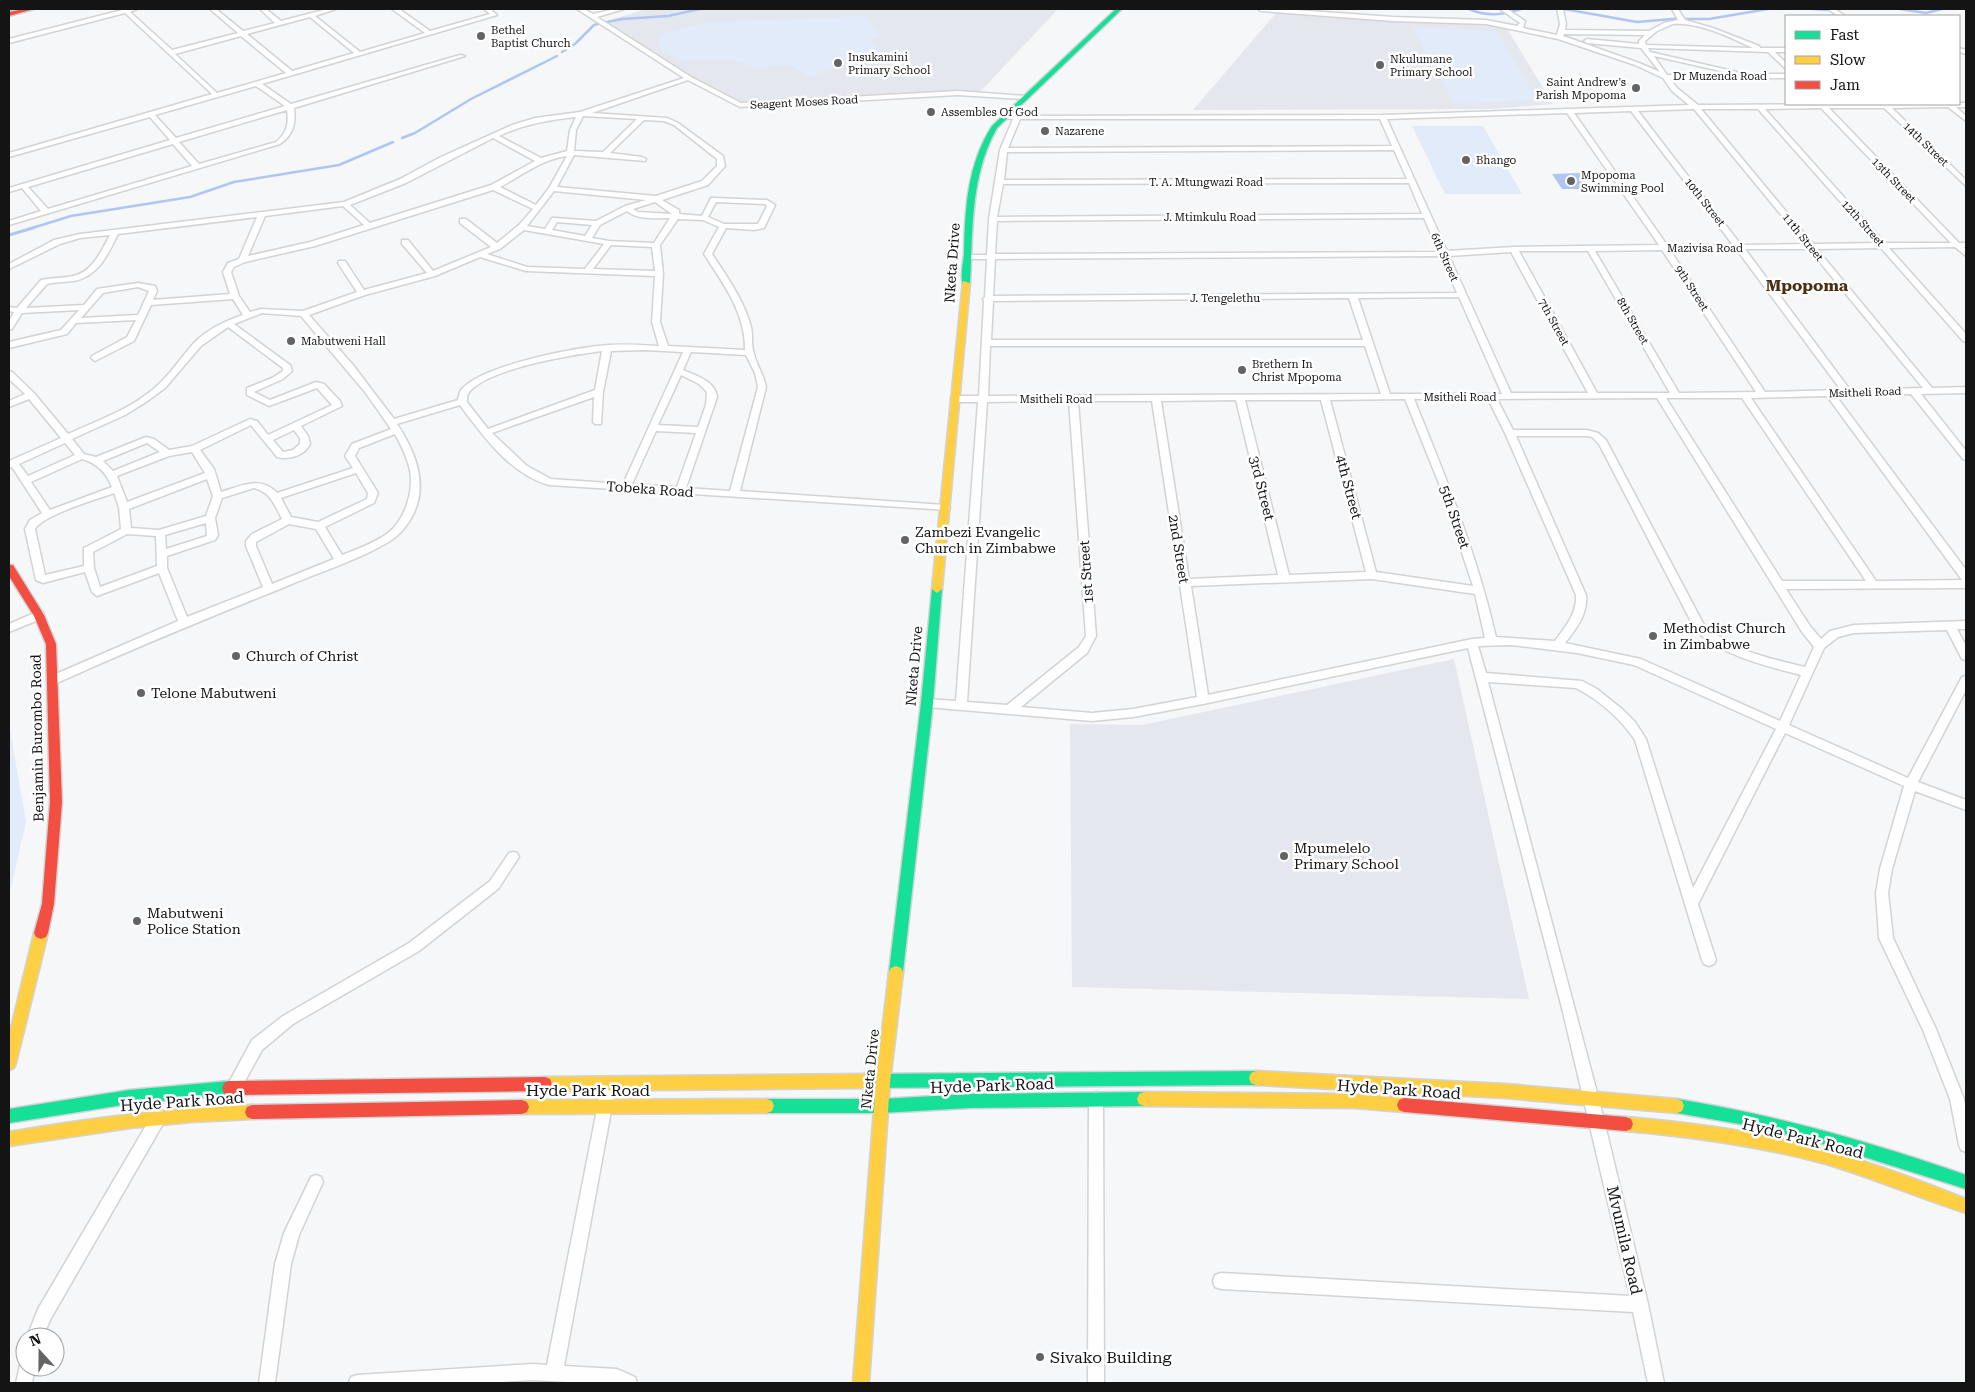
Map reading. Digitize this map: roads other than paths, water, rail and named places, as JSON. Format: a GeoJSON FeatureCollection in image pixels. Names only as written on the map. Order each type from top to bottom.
{"type":"FeatureCollection","features":[{"type":"Feature","properties":{"kind":"street"},"geometry":{"type":"LineString","coordinates":[[9,14],[30,9]]}},
{"type":"Feature","properties":{"kind":"street"},"geometry":{"type":"LineString","coordinates":[[9,41],[134,9]]}},
{"type":"Feature","properties":{"kind":"street"},"geometry":{"type":"LineString","coordinates":[[213,9],[291,74]]}},
{"type":"Feature","properties":{"kind":"street"},"geometry":{"type":"LineString","coordinates":[[262,9],[279,23]]}},
{"type":"Feature","properties":{"kind":"street"},"geometry":{"type":"LineString","coordinates":[[170,53],[333,9]]}},
{"type":"Feature","properties":{"kind":"street"},"geometry":{"type":"LineString","coordinates":[[395,9],[430,34]]}},
{"type":"Feature","properties":{"kind":"street"},"geometry":{"type":"LineString","coordinates":[[9,155],[494,15],[487,9]]}},
{"type":"Feature","properties":{"kind":"street","name":"Seagent Moses Road"},"geometry":{"type":"LineString","coordinates":[[580,9],[689,78],[740,105],[958,94],[1024,97]]}},
{"type":"Feature","properties":{"kind":"street"},"geometry":{"type":"LineString","coordinates":[[593,16],[621,9]]}},
{"type":"Feature","properties":{"kind":"street","name":"Nketa Drive"},"geometry":{"type":"LineString","coordinates":[[861,1383],[883,1082],[927,703],[931,642],[968,257],[972,192],[978,163],[987,137],[1024,97],[1119,9]]}},
{"type":"Feature","properties":{"kind":"street"},"geometry":{"type":"LineString","coordinates":[[1261,9],[1393,19],[1486,22],[1518,29],[1643,47],[1785,50]]}},
{"type":"Feature","properties":{"kind":"street"},"geometry":{"type":"LineString","coordinates":[[1503,9],[1523,22],[1518,29]]}},
{"type":"Feature","properties":{"kind":"street"},"geometry":{"type":"LineString","coordinates":[[1560,9],[1563,24],[1561,34]]}},
{"type":"Feature","properties":{"kind":"street"},"geometry":{"type":"LineString","coordinates":[[126,11],[216,95]]}},
{"type":"Feature","properties":{"kind":"street"},"geometry":{"type":"LineString","coordinates":[[1666,77],[1643,47],[1642,41],[1649,33],[1677,13],[1766,50],[1785,66]]}},
{"type":"Feature","properties":{"kind":"street"},"geometry":{"type":"LineString","coordinates":[[311,15],[359,54]]}},
{"type":"Feature","properties":{"kind":"street"},"geometry":{"type":"LineString","coordinates":[[1561,34],[1649,33]]}},
{"type":"Feature","properties":{"kind":"street"},"geometry":{"type":"LineString","coordinates":[[1561,34],[1666,77]]}},
{"type":"Feature","properties":{"kind":"street"},"geometry":{"type":"LineString","coordinates":[[1648,53],[1713,66],[1745,76]]}},
{"type":"Feature","properties":{"kind":"street"},"geometry":{"type":"LineString","coordinates":[[9,190],[462,56]]}},
{"type":"Feature","properties":{"kind":"street","name":"Dr Muzenda Road"},"geometry":{"type":"LineString","coordinates":[[1696,107],[1676,90],[1666,77],[1785,76]]}},
{"type":"Feature","properties":{"kind":"street"},"geometry":{"type":"LineString","coordinates":[[48,514],[12,464],[122,413],[143,400],[162,386],[180,368],[198,344],[228,323],[261,311],[280,310],[304,314],[362,293],[432,274],[497,248],[522,227],[552,189],[572,154],[572,130],[581,114],[689,78]]}},
{"type":"Feature","properties":{"kind":"street"},"geometry":{"type":"LineString","coordinates":[[9,223],[278,143],[288,135],[293,122],[290,107],[258,84]]}},
{"type":"Feature","properties":{"kind":"street","name":"13th Street"},"geometry":{"type":"LineString","coordinates":[[1821,105],[1962,245],[1966,254]]}},
{"type":"Feature","properties":{"kind":"street","name":"14th Street"},"geometry":{"type":"LineString","coordinates":[[1885,105],[1966,184]]}},
{"type":"Feature","properties":{"kind":"street"},"geometry":{"type":"LineString","coordinates":[[1950,105],[1966,119]]}},
{"type":"Feature","properties":{"kind":"street"},"geometry":{"type":"LineString","coordinates":[[1004,117],[1383,117],[1632,108],[1966,105]]}},
{"type":"Feature","properties":{"kind":"street","name":"12th Street"},"geometry":{"type":"LineString","coordinates":[[1760,106],[1966,339]]}},
{"type":"Feature","properties":{"kind":"street","name":"11th Street"},"geometry":{"type":"LineString","coordinates":[[1696,107],[1929,390]]}},
{"type":"Feature","properties":{"kind":"street","name":"10th Street"},"geometry":{"type":"LineString","coordinates":[[1632,108],[1740,248],[1848,393]]}},
{"type":"Feature","properties":{"kind":"street","name":"9th Street"},"geometry":{"type":"LineString","coordinates":[[1568,110],[1665,248],[1762,394]]}},
{"type":"Feature","properties":{"kind":"street"},"geometry":{"type":"LineString","coordinates":[[151,114],[197,167]]}},
{"type":"Feature","properties":{"kind":"street"},"geometry":{"type":"LineString","coordinates":[[9,267],[68,238],[346,204],[403,181],[444,159],[529,121],[581,114],[669,120],[720,158],[721,166],[704,183],[654,198],[597,223],[559,219],[553,221],[547,232]]}},
{"type":"Feature","properties":{"kind":"street"},"geometry":{"type":"LineString","coordinates":[[604,154],[643,117]]}},
{"type":"Feature","properties":{"kind":"street","name":"6th Street"},"geometry":{"type":"LineString","coordinates":[[1383,117],[1508,397]]}},
{"type":"Feature","properties":{"kind":"street"},"geometry":{"type":"LineString","coordinates":[[961,706],[983,400],[992,219],[1000,182],[1004,150],[1017,118]]}},
{"type":"Feature","properties":{"kind":"street"},"geometry":{"type":"LineString","coordinates":[[494,136],[541,161]]}},
{"type":"Feature","properties":{"kind":"street"},"geometry":{"type":"LineString","coordinates":[[1004,150],[1396,148]]}},
{"type":"Feature","properties":{"kind":"street"},"geometry":{"type":"LineString","coordinates":[[248,315],[235,296],[227,272],[231,266],[242,260],[312,244],[494,187],[553,156],[604,154],[642,159]]}},
{"type":"Feature","properties":{"kind":"street","name":"T. A. Mtungwazi Road"},"geometry":{"type":"LineString","coordinates":[[1000,182],[1411,181]]}},
{"type":"Feature","properties":{"kind":"street"},"geometry":{"type":"LineString","coordinates":[[24,186],[46,212]]}},
{"type":"Feature","properties":{"kind":"street"},"geometry":{"type":"LineString","coordinates":[[494,187],[537,208]]}},
{"type":"Feature","properties":{"kind":"street"},"geometry":{"type":"LineString","coordinates":[[552,189],[654,198],[674,209],[675,217],[656,245],[659,274],[656,322],[664,348]]}},
{"type":"Feature","properties":{"kind":"street"},"geometry":{"type":"LineString","coordinates":[[628,208],[633,213],[638,214],[704,218],[723,226],[758,228],[761,226],[771,205],[767,202],[714,200],[704,218]]}},
{"type":"Feature","properties":{"kind":"street"},"geometry":{"type":"LineString","coordinates":[[346,204],[369,226]]}},
{"type":"Feature","properties":{"kind":"street"},"geometry":{"type":"LineString","coordinates":[[242,260],[262,215]]}},
{"type":"Feature","properties":{"kind":"street","name":"J. Mtimkulu Road"},"geometry":{"type":"LineString","coordinates":[[992,219],[1427,216]]}},
{"type":"Feature","properties":{"kind":"street"},"geometry":{"type":"LineString","coordinates":[[463,221],[497,248]]}},
{"type":"Feature","properties":{"kind":"street"},"geometry":{"type":"LineString","coordinates":[[588,238],[597,223]]}},
{"type":"Feature","properties":{"kind":"street"},"geometry":{"type":"LineString","coordinates":[[723,226],[708,254],[732,291],[751,343],[749,353],[759,374],[762,387],[734,494]]}},
{"type":"Feature","properties":{"kind":"street"},"geometry":{"type":"LineString","coordinates":[[522,227],[610,243],[656,245]]}},
{"type":"Feature","properties":{"kind":"street"},"geometry":{"type":"LineString","coordinates":[[9,328],[19,311],[44,282],[74,279],[85,276],[92,270],[115,232]]}},
{"type":"Feature","properties":{"kind":"street"},"geometry":{"type":"LineString","coordinates":[[405,242],[432,274]]}},
{"type":"Feature","properties":{"kind":"street"},"geometry":{"type":"LineString","coordinates":[[587,272],[610,243]]}},
{"type":"Feature","properties":{"kind":"street","name":"Mazivisa Road"},"geometry":{"type":"LineString","coordinates":[[968,257],[1444,254],[1514,249],[1962,245]]}},
{"type":"Feature","properties":{"kind":"street","name":"8th Street"},"geometry":{"type":"LineString","coordinates":[[1590,248],[1676,395]]}},
{"type":"Feature","properties":{"kind":"street","name":"7th Street"},"geometry":{"type":"LineString","coordinates":[[1514,249],[1594,396]]}},
{"type":"Feature","properties":{"kind":"street"},"geometry":{"type":"LineString","coordinates":[[481,255],[518,269],[659,274]]}},
{"type":"Feature","properties":{"kind":"street"},"geometry":{"type":"LineString","coordinates":[[342,263],[362,293]]}},
{"type":"Feature","properties":{"kind":"street"},"geometry":{"type":"LineString","coordinates":[[9,345],[62,334],[100,291],[138,285],[152,288],[153,291],[133,335],[127,342],[95,358]]}},
{"type":"Feature","properties":{"kind":"street","name":"J. Tengelethu"},"geometry":{"type":"LineString","coordinates":[[987,299],[1463,295]]}},
{"type":"Feature","properties":{"kind":"street"},"geometry":{"type":"LineString","coordinates":[[148,303],[235,296]]}},
{"type":"Feature","properties":{"kind":"street"},"geometry":{"type":"LineString","coordinates":[[1353,297],[1386,397]]}},
{"type":"Feature","properties":{"kind":"street"},"geometry":{"type":"LineString","coordinates":[[9,309],[19,311],[84,307]]}},
{"type":"Feature","properties":{"kind":"street"},"geometry":{"type":"LineString","coordinates":[[53,680],[184,622],[340,560],[391,536],[403,524],[410,511],[415,473],[413,463],[394,426],[342,357],[304,314]]}},
{"type":"Feature","properties":{"kind":"street"},"geometry":{"type":"LineString","coordinates":[[75,321],[142,317]]}},
{"type":"Feature","properties":{"kind":"street"},"geometry":{"type":"LineString","coordinates":[[228,323],[287,367],[288,370],[285,375],[250,390],[250,394],[269,403],[316,385],[321,386],[337,403],[333,408],[267,439]]}},
{"type":"Feature","properties":{"kind":"street"},"geometry":{"type":"LineString","coordinates":[[986,343],[1369,343]]}},
{"type":"Feature","properties":{"kind":"street"},"geometry":{"type":"LineString","coordinates":[[269,589],[251,546],[251,541],[256,536],[288,520],[319,526],[371,501],[373,493],[350,456],[355,446],[394,426],[462,402],[464,391],[474,382],[497,372],[556,357],[607,348],[664,348],[749,353]]}},
{"type":"Feature","properties":{"kind":"street"},"geometry":{"type":"LineString","coordinates":[[598,422],[599,392],[607,348]]}},
{"type":"Feature","properties":{"kind":"street"},"geometry":{"type":"LineString","coordinates":[[626,487],[688,350]]}},
{"type":"Feature","properties":{"kind":"street"},"geometry":{"type":"LineString","coordinates":[[678,371],[704,382],[712,388],[713,394],[680,491]]}},
{"type":"Feature","properties":{"kind":"street"},"geometry":{"type":"LineString","coordinates":[[9,374],[31,395],[81,456],[97,460],[112,475],[124,507],[126,531]]}},
{"type":"Feature","properties":{"kind":"street"},"geometry":{"type":"LineString","coordinates":[[1913,390],[1966,457]]}},
{"type":"Feature","properties":{"kind":"street","name":"Msitheli Road"},"geometry":{"type":"LineString","coordinates":[[955,399],[1073,400],[1408,396],[1745,395],[1966,390]]}},
{"type":"Feature","properties":{"kind":"street"},"geometry":{"type":"LineString","coordinates":[[487,432],[599,392]]}},
{"type":"Feature","properties":{"kind":"street"},"geometry":{"type":"LineString","coordinates":[[1829,393],[1966,577]]}},
{"type":"Feature","properties":{"kind":"street"},"geometry":{"type":"LineString","coordinates":[[9,404],[31,395]]}},
{"type":"Feature","properties":{"kind":"street"},"geometry":{"type":"LineString","coordinates":[[1660,395],[1806,629],[1820,646]]}},
{"type":"Feature","properties":{"kind":"street"},"geometry":{"type":"LineString","coordinates":[[1745,395],[1873,584]]}},
{"type":"Feature","properties":{"kind":"street","name":"5th Street"},"geometry":{"type":"LineString","coordinates":[[1408,396],[1444,486],[1480,591],[1490,640]]}},
{"type":"Feature","properties":{"kind":"street"},"geometry":{"type":"LineString","coordinates":[[1491,397],[1510,433],[1581,595],[1583,604],[1579,613],[1557,646]]}},
{"type":"Feature","properties":{"kind":"street","name":"2nd Street"},"geometry":{"type":"LineString","coordinates":[[1156,398],[1203,700]]}},
{"type":"Feature","properties":{"kind":"street","name":"3rd Street"},"geometry":{"type":"LineString","coordinates":[[1240,398],[1284,577]]}},
{"type":"Feature","properties":{"kind":"street","name":"4th Street"},"geometry":{"type":"LineString","coordinates":[[1325,398],[1372,575]]}},
{"type":"Feature","properties":{"kind":"street","name":"1st Street"},"geometry":{"type":"LineString","coordinates":[[1010,709],[1083,650],[1090,636],[1073,400]]}},
{"type":"Feature","properties":{"kind":"street","name":"Tobeka Road"},"geometry":{"type":"LineString","coordinates":[[462,402],[511,459],[533,477],[550,482],[945,508]]}},
{"type":"Feature","properties":{"kind":"street"},"geometry":{"type":"LineString","coordinates":[[112,475],[167,453],[194,450],[250,422],[254,423],[280,455],[291,455],[303,448],[306,443],[296,426]]}},
{"type":"Feature","properties":{"kind":"street"},"geometry":{"type":"LineString","coordinates":[[653,428],[702,430]]}},
{"type":"Feature","properties":{"kind":"street"},"geometry":{"type":"LineString","coordinates":[[1510,433],[1587,433],[1595,435],[1603,442],[1700,628],[1708,636],[1727,648],[1807,672]]}},
{"type":"Feature","properties":{"kind":"street"},"geometry":{"type":"LineString","coordinates":[[97,460],[146,440],[151,441],[167,453]]}},
{"type":"Feature","properties":{"kind":"street"},"geometry":{"type":"LineString","coordinates":[[161,554],[211,538],[213,535],[210,518],[218,496],[211,474],[194,450]]}},
{"type":"Feature","properties":{"kind":"street"},"geometry":{"type":"LineString","coordinates":[[26,482],[81,456]]}},
{"type":"Feature","properties":{"kind":"street"},"geometry":{"type":"LineString","coordinates":[[275,497],[358,469]]}},
{"type":"Feature","properties":{"kind":"street"},"geometry":{"type":"LineString","coordinates":[[124,507],[211,474]]}},
{"type":"Feature","properties":{"kind":"street"},"geometry":{"type":"LineString","coordinates":[[218,496],[254,485],[267,488],[275,497],[288,520]]}},
{"type":"Feature","properties":{"kind":"street"},"geometry":{"type":"LineString","coordinates":[[89,568],[43,579],[40,577],[30,529],[34,522],[48,514],[116,488]]}},
{"type":"Feature","properties":{"kind":"street"},"geometry":{"type":"LineString","coordinates":[[162,568],[97,592],[89,568],[88,550],[126,531],[159,533],[210,518]]}},
{"type":"Feature","properties":{"kind":"street"},"geometry":{"type":"LineString","coordinates":[[319,526],[340,560]]}},
{"type":"Feature","properties":{"kind":"street"},"geometry":{"type":"LineString","coordinates":[[159,533],[162,568],[184,622]]}},
{"type":"Feature","properties":{"kind":"street","name":"Benjamin Burombo Road"},"geometry":{"type":"LineString","coordinates":[[9,568],[40,615],[51,644],[56,802],[48,904],[9,1063]]}},
{"type":"Feature","properties":{"kind":"street"},"geometry":{"type":"LineString","coordinates":[[1184,583],[1284,577],[1372,575],[1480,591]]}},
{"type":"Feature","properties":{"kind":"street"},"geometry":{"type":"LineString","coordinates":[[1778,585],[1966,584]]}},
{"type":"Feature","properties":{"kind":"street"},"geometry":{"type":"LineString","coordinates":[[9,628],[40,615]]}},
{"type":"Feature","properties":{"kind":"street"},"geometry":{"type":"LineString","coordinates":[[1950,626],[1966,656]]}},
{"type":"Feature","properties":{"kind":"street"},"geometry":{"type":"LineString","coordinates":[[1691,904],[1783,726],[1820,646],[1834,634],[1854,629],[1966,626]]}},
{"type":"Feature","properties":{"kind":"street"},"geometry":{"type":"LineString","coordinates":[[927,703],[1092,717],[1133,713],[1203,700],[1490,640],[1557,646],[1607,654],[1638,662],[1911,784],[1966,805]]}},
{"type":"Feature","properties":{"kind":"street","name":"Mvumila Road"},"geometry":{"type":"LineString","coordinates":[[1472,643],[1592,1097],[1640,1304],[1656,1383]]}},
{"type":"Feature","properties":{"kind":"street"},"geometry":{"type":"LineString","coordinates":[[1481,677],[1578,684],[1593,692],[1631,725],[1640,739],[1709,960]]}},
{"type":"Feature","properties":{"kind":"street"},"geometry":{"type":"LineString","coordinates":[[1966,680],[1911,784],[1886,869],[1882,893],[1886,938],[1962,1100],[1966,1145]]}},
{"type":"Feature","properties":{"kind":"street"},"geometry":{"type":"LineString","coordinates":[[226,1113],[233,1088],[257,1045],[288,1020],[433,934],[494,885],[513,856]]}},
{"type":"Feature","properties":{"kind":"street","name":"Hyde Park Road"},"geometry":{"type":"LineString","coordinates":[[9,1116],[130,1097],[233,1088],[1229,1078],[1350,1081],[1592,1097],[1681,1107],[1763,1121],[1862,1146],[1966,1182]]}},
{"type":"Feature","properties":{"kind":"street"},"geometry":{"type":"LineString","coordinates":[[554,1373],[609,1084]]}},
{"type":"Feature","properties":{"kind":"street"},"geometry":{"type":"LineString","coordinates":[[1096,1099],[1096,1383]]}},
{"type":"Feature","properties":{"kind":"street","name":"Hyde Park Road"},"geometry":{"type":"LineString","coordinates":[[9,1139],[78,1127],[159,1117],[226,1113],[604,1106],[882,1106],[970,1101],[1096,1099],[1355,1101],[1664,1127],[1749,1139],[1825,1157],[1900,1181],[1966,1206]]}},
{"type":"Feature","properties":{"kind":"street"},"geometry":{"type":"LineString","coordinates":[[39,1327],[44,1315],[159,1117]]}},
{"type":"Feature","properties":{"kind":"street"},"geometry":{"type":"LineString","coordinates":[[267,1383],[283,1264],[292,1233],[316,1182]]}},
{"type":"Feature","properties":{"kind":"street"},"geometry":{"type":"LineString","coordinates":[[1221,1281],[1640,1304]]}},
{"type":"Feature","properties":{"kind":"street"},"geometry":{"type":"LineString","coordinates":[[357,1383],[476,1379],[533,1372],[617,1377],[629,1383]]}},
{"type":"Feature","properties":{"kind":"water","name":"Mpopoma Swimming Pool"},"geometry":{"type":"Polygon","coordinates":[[[1580,173],[1591,189],[1562,189],[1552,174],[1580,173]]]}},
{"type":"Feature","properties":{"kind":"waterway"},"geometry":{"type":"LineString","coordinates":[[607,22],[622,19],[668,16],[700,9]]}},
{"type":"Feature","properties":{"kind":"waterway"},"geometry":{"type":"LineString","coordinates":[[1469,9],[1476,12],[1495,14],[1521,9]]}},
{"type":"Feature","properties":{"kind":"waterway"},"geometry":{"type":"LineString","coordinates":[[1564,9],[1637,22],[1672,19],[1709,19],[1768,9]]}},
{"type":"Feature","properties":{"kind":"waterway"},"geometry":{"type":"LineString","coordinates":[[1813,9],[1828,10]]}},
{"type":"Feature","properties":{"kind":"waterway"},"geometry":{"type":"LineString","coordinates":[[1900,9],[1926,13],[1942,9]]}},
{"type":"Feature","properties":{"kind":"waterway"},"geometry":{"type":"LineString","coordinates":[[562,52],[575,44],[594,25],[598,24]]}},
{"type":"Feature","properties":{"kind":"waterway"},"geometry":{"type":"LineString","coordinates":[[402,138],[415,133],[471,99],[557,56]]}},
{"type":"Feature","properties":{"kind":"waterway"},"geometry":{"type":"LineString","coordinates":[[29,229],[71,216],[190,197],[234,182],[339,165],[393,142]]}},
{"type":"Feature","properties":{"kind":"waterway"},"geometry":{"type":"LineString","coordinates":[[9,235],[33,228]]}},
{"type":"Feature","properties":{"kind":"place","name":"Bethel Baptist Church"},"geometry":{"type":"Point","coordinates":[481,36]}},
{"type":"Feature","properties":{"kind":"place","name":"Insukamini Primary School"},"geometry":{"type":"Point","coordinates":[838,63]}},
{"type":"Feature","properties":{"kind":"place","name":"Nkulumane Primary School"},"geometry":{"type":"Point","coordinates":[1380,65]}},
{"type":"Feature","properties":{"kind":"place","name":"Saint Andrew's Parish Mpopoma"},"geometry":{"type":"Point","coordinates":[1636,88]}},
{"type":"Feature","properties":{"kind":"place","name":"Assembles Of God"},"geometry":{"type":"Point","coordinates":[931,112]}},
{"type":"Feature","properties":{"kind":"place","name":"Nazarene"},"geometry":{"type":"Point","coordinates":[1045,131]}},
{"type":"Feature","properties":{"kind":"place","name":"Bhango"},"geometry":{"type":"Point","coordinates":[1466,160]}},
{"type":"Feature","properties":{"kind":"place","name":"Mpopoma Swimming Pool"},"geometry":{"type":"Point","coordinates":[1571,181]}},
{"type":"Feature","properties":{"kind":"place","name":"Mabutweni Hall"},"geometry":{"type":"Point","coordinates":[291,341]}},
{"type":"Feature","properties":{"kind":"place","name":"Brethern In Christ Mpopoma"},"geometry":{"type":"Point","coordinates":[1242,370]}},
{"type":"Feature","properties":{"kind":"place","name":"Zambezi Evangelic Church in Zimbabwe"},"geometry":{"type":"Point","coordinates":[905,540]}},
{"type":"Feature","properties":{"kind":"place","name":"Methodist Church in Zimbabwe"},"geometry":{"type":"Point","coordinates":[1653,636]}},
{"type":"Feature","properties":{"kind":"place","name":"Church of Christ"},"geometry":{"type":"Point","coordinates":[236,656]}},
{"type":"Feature","properties":{"kind":"place","name":"Telone Mabutweni"},"geometry":{"type":"Point","coordinates":[141,693]}},
{"type":"Feature","properties":{"kind":"place","name":"Mpumelelo Primary School"},"geometry":{"type":"Point","coordinates":[1284,856]}},
{"type":"Feature","properties":{"kind":"place","name":"Mabutweni Police Station"},"geometry":{"type":"Point","coordinates":[137,921]}},
{"type":"Feature","properties":{"kind":"place","name":"Sivako Building"},"geometry":{"type":"Point","coordinates":[1040,1357]}},
{"type":"Feature","properties":{"kind":"district","name":"Mpopoma"},"geometry":{"type":"Point","coordinates":[1807,285]}}]}
